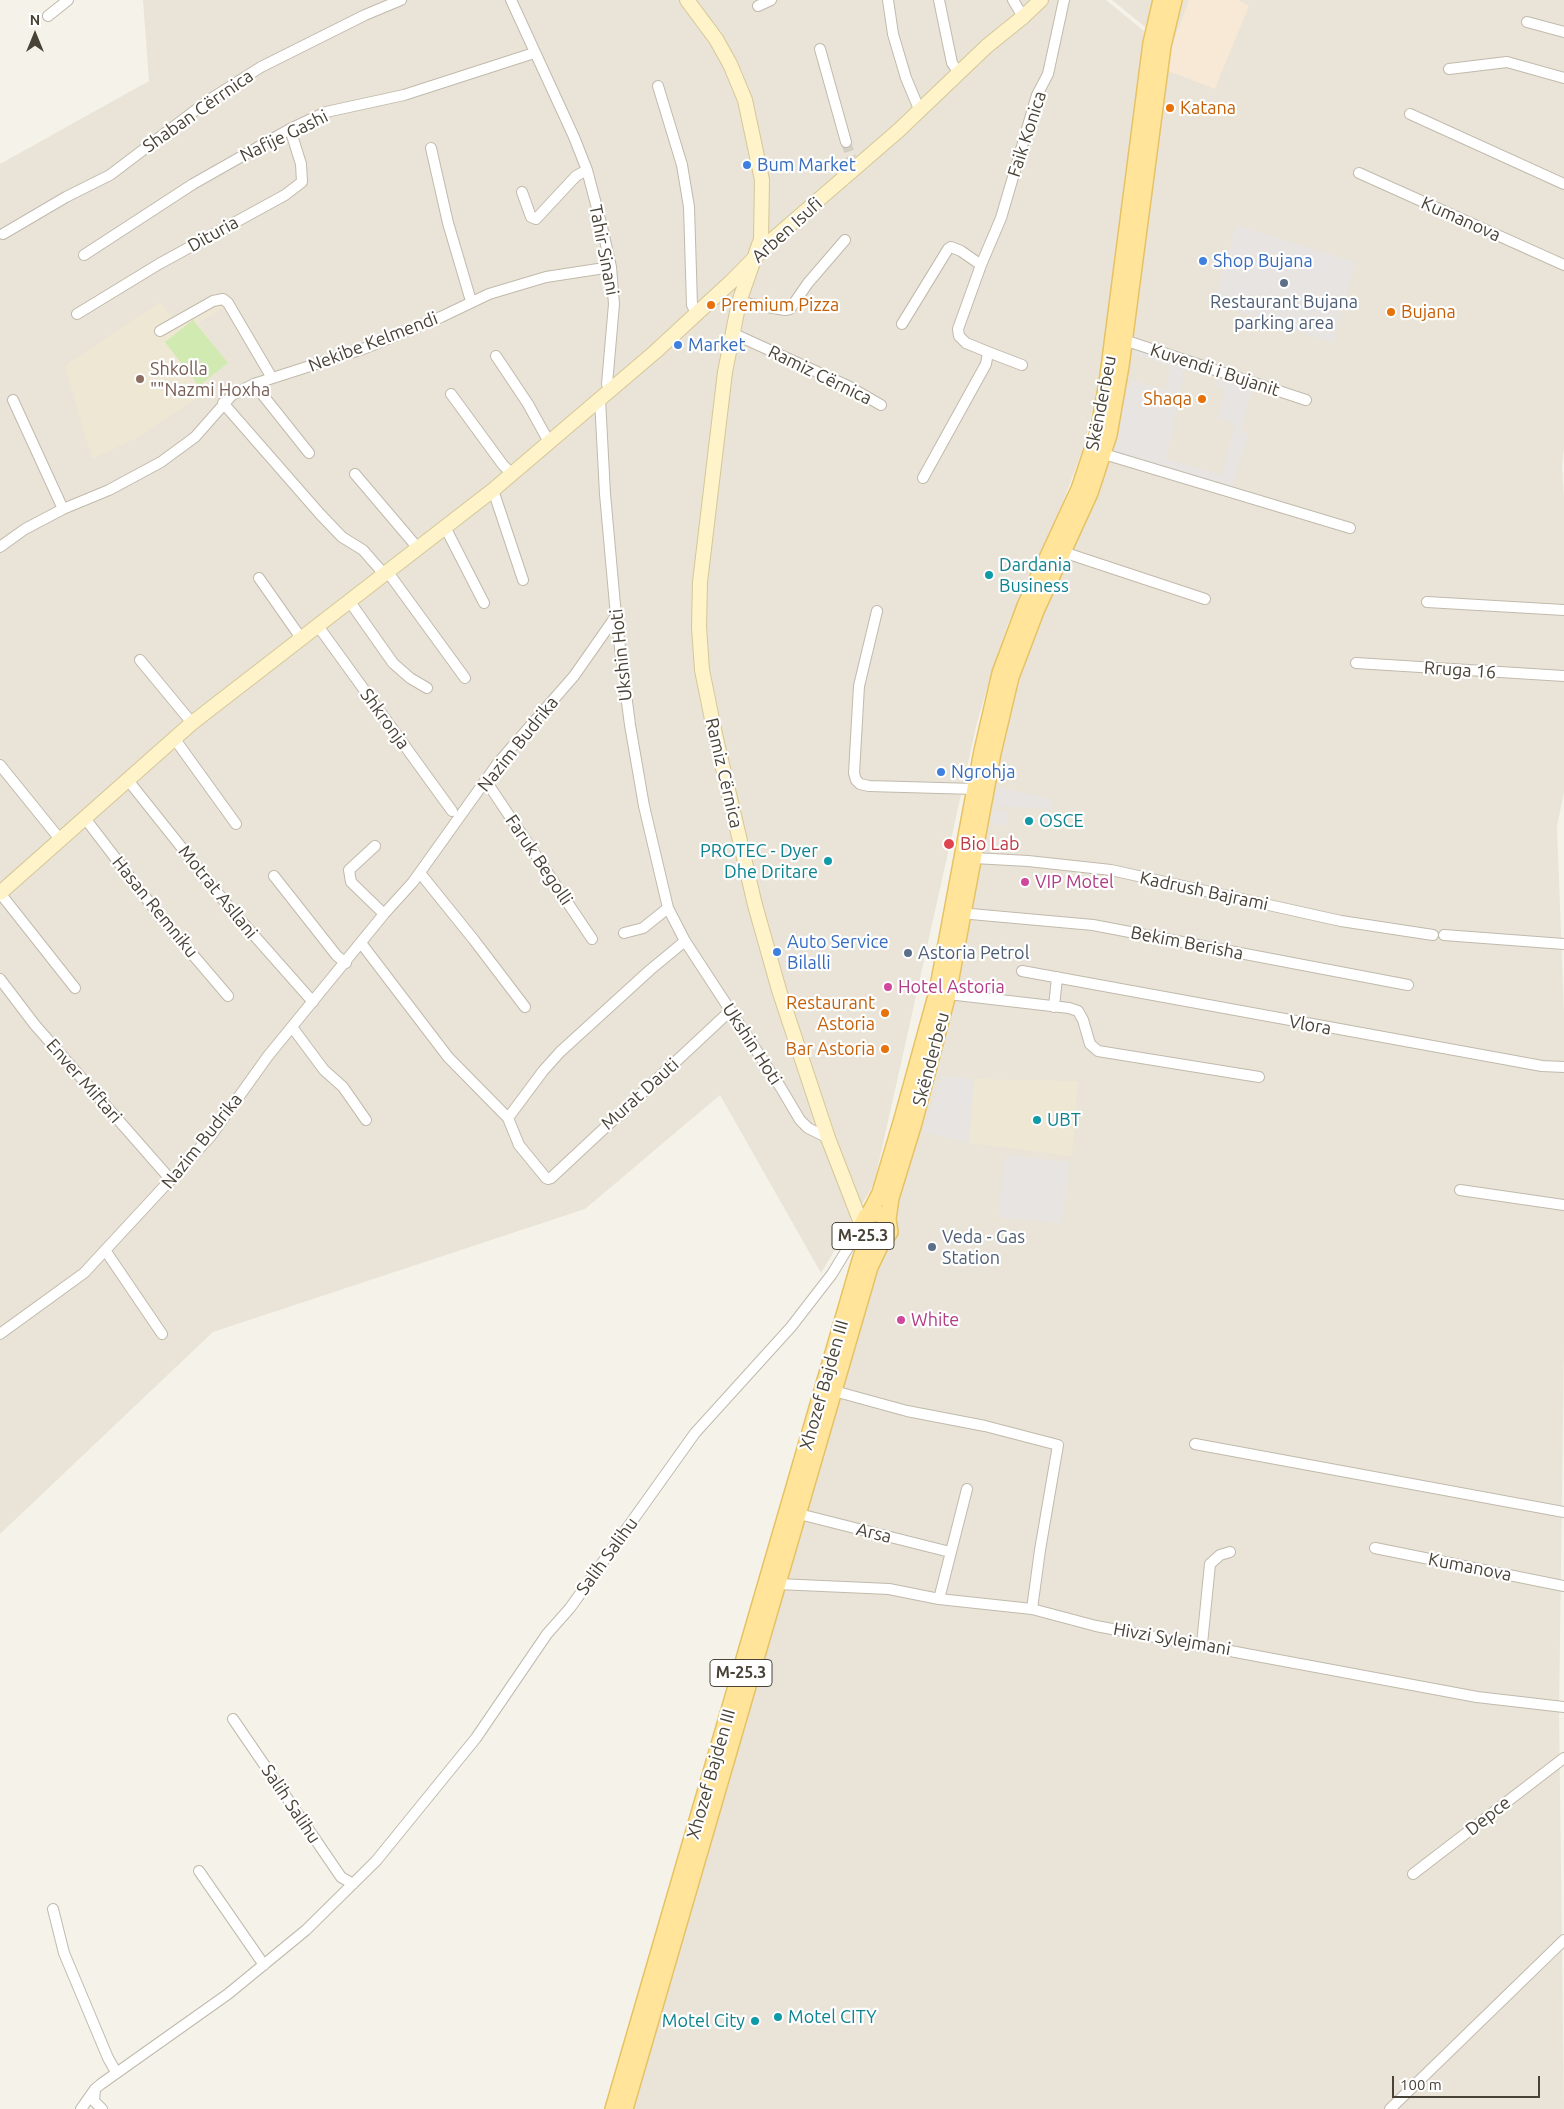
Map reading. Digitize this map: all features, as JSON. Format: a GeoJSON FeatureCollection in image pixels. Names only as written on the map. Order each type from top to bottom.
{"type":"FeatureCollection","features":[{"type":"Feature","properties":{"kind":"main road","name":"Skënderbeu"},"geometry":{"type":"LineString","coordinates":[[871,1216],[905,1110],[937,992],[991,706],[1000,673],[1025,606],[1079,489],[1098,432],[1107,383],[1151,43],[1161,0]]}},
{"type":"Feature","properties":{"kind":"main road","name":"Skënderbeu"},"geometry":{"type":"LineString","coordinates":[[871,1216],[891,1198],[919,1105],[948,994],[993,754],[1011,677],[1036,611],[1090,493],[1109,435],[1124,340],[1163,46],[1174,0]]}},
{"type":"Feature","properties":{"kind":"main road","name":"M-25.3"},"geometry":{"type":"LineString","coordinates":[[871,1216],[890,1232],[882,1242],[872,1242],[871,1216]]}},
{"type":"Feature","properties":{"kind":"main road","name":"Xhozef Bajden III"},"geometry":{"type":"LineString","coordinates":[[613,2109],[856,1276],[871,1216]]}},
{"type":"Feature","properties":{"kind":"main road","name":"Xhozef Bajden III"},"geometry":{"type":"LineString","coordinates":[[625,2109],[870,1267],[882,1242]]}},
{"type":"Feature","properties":{"kind":"street"},"geometry":{"type":"LineString","coordinates":[[48,16],[68,0]]}},
{"type":"Feature","properties":{"kind":"street","name":"Shaban Cërrnica"},"geometry":{"type":"LineString","coordinates":[[3,234],[110,174],[209,100],[261,67],[331,31],[401,0]]}},
{"type":"Feature","properties":{"kind":"street","name":"Tahir Sinani"},"geometry":{"type":"LineString","coordinates":[[511,0],[574,137],[587,170],[611,267],[614,304],[605,394]]}},
{"type":"Feature","properties":{"kind":"street","name":"Ramiz Cërnica"},"geometry":{"type":"LineString","coordinates":[[687,0],[716,39],[730,64],[744,100],[762,180],[761,239],[739,302],[727,353],[700,582],[699,628],[702,670],[715,734],[756,906],[792,1032],[828,1138],[852,1198],[871,1216]]}},
{"type":"Feature","properties":{"kind":"street"},"geometry":{"type":"LineString","coordinates":[[758,6],[770,0]]}},
{"type":"Feature","properties":{"kind":"street"},"geometry":{"type":"LineString","coordinates":[[888,0],[893,34],[906,78],[919,109]]}},
{"type":"Feature","properties":{"kind":"street"},"geometry":{"type":"LineString","coordinates":[[939,0],[952,63],[959,73]]}},
{"type":"Feature","properties":{"kind":"street"},"geometry":{"type":"LineString","coordinates":[[1013,0],[1023,18]]}},
{"type":"Feature","properties":{"kind":"street","name":"Arben Isufi"},"geometry":{"type":"LineString","coordinates":[[605,394],[655,352],[734,280],[772,240],[854,162],[898,131],[987,46],[1023,18],[1041,0]]}},
{"type":"Feature","properties":{"kind":"street","name":"Faik Konica"},"geometry":{"type":"LineString","coordinates":[[1022,365],[966,342],[959,336],[958,329],[981,265],[1001,218],[1037,95],[1048,74],[1064,0]]}},
{"type":"Feature","properties":{"kind":"street"},"geometry":{"type":"LineString","coordinates":[[1527,22],[1564,32]]}},
{"type":"Feature","properties":{"kind":"street"},"geometry":{"type":"LineString","coordinates":[[820,49],[846,142]]}},
{"type":"Feature","properties":{"kind":"street","name":"Nafije Gashi"},"geometry":{"type":"LineString","coordinates":[[84,255],[193,184],[290,129],[326,112],[404,95],[534,53]]}},
{"type":"Feature","properties":{"kind":"street"},"geometry":{"type":"LineString","coordinates":[[1448,69],[1508,62],[1564,78]]}},
{"type":"Feature","properties":{"kind":"street"},"geometry":{"type":"LineString","coordinates":[[658,86],[682,164],[689,207],[692,305],[696,313]]}},
{"type":"Feature","properties":{"kind":"street"},"geometry":{"type":"LineString","coordinates":[[1410,114],[1564,184]]}},
{"type":"Feature","properties":{"kind":"street","name":"Dituria"},"geometry":{"type":"LineString","coordinates":[[77,314],[159,264],[286,194],[302,182],[301,164],[290,129]]}},
{"type":"Feature","properties":{"kind":"street"},"geometry":{"type":"LineString","coordinates":[[431,148],[448,223],[471,301]]}},
{"type":"Feature","properties":{"kind":"street"},"geometry":{"type":"LineString","coordinates":[[522,192],[531,217],[536,220],[576,176],[587,170]]}},
{"type":"Feature","properties":{"kind":"street","name":"Kumanova"},"geometry":{"type":"LineString","coordinates":[[1359,173],[1564,265]]}},
{"type":"Feature","properties":{"kind":"street"},"geometry":{"type":"LineString","coordinates":[[739,302],[785,310],[790,309],[808,284],[845,240]]}},
{"type":"Feature","properties":{"kind":"street"},"geometry":{"type":"LineString","coordinates":[[902,324],[948,249],[951,247],[962,251],[981,265]]}},
{"type":"Feature","properties":{"kind":"street","name":"Nekibe Kelmendi"},"geometry":{"type":"LineString","coordinates":[[0,547],[25,529],[62,509],[109,490],[162,462],[195,437],[232,395],[254,384],[363,350],[441,317],[471,301],[512,286],[546,277],[611,267]]}},
{"type":"Feature","properties":{"kind":"street"},"geometry":{"type":"LineString","coordinates":[[160,331],[213,300],[222,299],[228,303],[272,378]]}},
{"type":"Feature","properties":{"kind":"street","name":"Ramiz Cërnica"},"geometry":{"type":"LineString","coordinates":[[732,333],[848,386],[881,405]]}},
{"type":"Feature","properties":{"kind":"street","name":"Kuvendi i Bujanit"},"geometry":{"type":"LineString","coordinates":[[1124,340],[1306,400]]}},
{"type":"Feature","properties":{"kind":"street"},"geometry":{"type":"LineString","coordinates":[[923,478],[977,383],[986,364],[988,352]]}},
{"type":"Feature","properties":{"kind":"street"},"geometry":{"type":"LineString","coordinates":[[496,356],[528,404],[549,442]]}},
{"type":"Feature","properties":{"kind":"street"},"geometry":{"type":"LineString","coordinates":[[254,384],[309,452]]}},
{"type":"Feature","properties":{"kind":"street"},"geometry":{"type":"LineString","coordinates":[[451,394],[503,465],[512,474]]}},
{"type":"Feature","properties":{"kind":"street"},"geometry":{"type":"LineString","coordinates":[[76,988],[0,893],[59,838],[192,723],[493,490],[605,394]]}},
{"type":"Feature","properties":{"kind":"street","name":"Ukshin Hoti"},"geometry":{"type":"LineString","coordinates":[[605,394],[605,494],[616,616],[630,725],[648,824],[668,908],[685,941],[782,1088],[800,1120],[808,1128],[828,1138]]}},
{"type":"Feature","properties":{"kind":"street"},"geometry":{"type":"LineString","coordinates":[[13,400],[62,509]]}},
{"type":"Feature","properties":{"kind":"street"},"geometry":{"type":"LineString","coordinates":[[223,403],[342,537],[362,550],[386,573],[465,678]]}},
{"type":"Feature","properties":{"kind":"street","name":"Skënderbeu"},"geometry":{"type":"LineString","coordinates":[[1104,454],[1350,528]]}},
{"type":"Feature","properties":{"kind":"street"},"geometry":{"type":"LineString","coordinates":[[356,474],[417,547]]}},
{"type":"Feature","properties":{"kind":"street"},"geometry":{"type":"LineString","coordinates":[[493,490],[523,580]]}},
{"type":"Feature","properties":{"kind":"street"},"geometry":{"type":"LineString","coordinates":[[445,527],[484,603]]}},
{"type":"Feature","properties":{"kind":"street"},"geometry":{"type":"LineString","coordinates":[[1063,552],[1205,599]]}},
{"type":"Feature","properties":{"kind":"street"},"geometry":{"type":"LineString","coordinates":[[259,578],[301,638]]}},
{"type":"Feature","properties":{"kind":"street"},"geometry":{"type":"LineString","coordinates":[[350,602],[392,663],[410,678],[427,688]]}},
{"type":"Feature","properties":{"kind":"street"},"geometry":{"type":"LineString","coordinates":[[1428,602],[1564,610]]}},
{"type":"Feature","properties":{"kind":"street"},"geometry":{"type":"LineString","coordinates":[[877,610],[859,686],[854,773],[856,780],[860,784],[869,786],[975,789]]}},
{"type":"Feature","properties":{"kind":"street","name":"Nazim Budrika"},"geometry":{"type":"LineString","coordinates":[[0,1334],[84,1273],[210,1137],[292,1027],[420,873],[510,749],[574,676],[616,616]]}},
{"type":"Feature","properties":{"kind":"street","name":"Shkronja"},"geometry":{"type":"LineString","coordinates":[[318,626],[452,811]]}},
{"type":"Feature","properties":{"kind":"street"},"geometry":{"type":"LineString","coordinates":[[140,660],[192,723]]}},
{"type":"Feature","properties":{"kind":"street","name":"Rruga 16"},"geometry":{"type":"LineString","coordinates":[[1356,663],[1564,676]]}},
{"type":"Feature","properties":{"kind":"street"},"geometry":{"type":"LineString","coordinates":[[174,738],[236,824]]}},
{"type":"Feature","properties":{"kind":"street"},"geometry":{"type":"LineString","coordinates":[[0,765],[59,838]]}},
{"type":"Feature","properties":{"kind":"street","name":"Motrat Asllani"},"geometry":{"type":"LineString","coordinates":[[127,779],[229,907],[313,1002]]}},
{"type":"Feature","properties":{"kind":"street","name":"Faruk Begolli"},"geometry":{"type":"LineString","coordinates":[[486,781],[592,939]]}},
{"type":"Feature","properties":{"kind":"street","name":"Hasan Remniku"},"geometry":{"type":"LineString","coordinates":[[84,817],[159,916],[228,996]]}},
{"type":"Feature","properties":{"kind":"street"},"geometry":{"type":"LineString","coordinates":[[375,846],[349,870],[351,882],[384,914]]}},
{"type":"Feature","properties":{"kind":"street","name":"Kadrush Bajrami"},"geometry":{"type":"LineString","coordinates":[[974,858],[1028,861],[1111,870],[1341,920],[1438,935],[1564,944]]}},
{"type":"Feature","properties":{"kind":"street"},"geometry":{"type":"LineString","coordinates":[[420,873],[525,1007]]}},
{"type":"Feature","properties":{"kind":"street"},"geometry":{"type":"LineString","coordinates":[[274,876],[337,956],[346,963]]}},
{"type":"Feature","properties":{"kind":"street"},"geometry":{"type":"LineString","coordinates":[[624,933],[643,928],[668,908]]}},
{"type":"Feature","properties":{"kind":"street","name":"Bekim Berisha"},"geometry":{"type":"LineString","coordinates":[[964,912],[1093,925],[1408,985]]}},
{"type":"Feature","properties":{"kind":"street"},"geometry":{"type":"LineString","coordinates":[[361,943],[448,1057],[508,1118],[543,1071],[560,1052],[650,970],[685,941]]}},
{"type":"Feature","properties":{"kind":"street","name":"Vlora"},"geometry":{"type":"LineString","coordinates":[[1022,971],[1542,1066],[1564,1066]]}},
{"type":"Feature","properties":{"kind":"street"},"geometry":{"type":"LineString","coordinates":[[1054,1007],[1057,978]]}},
{"type":"Feature","properties":{"kind":"street","name":"Enver Miftari"},"geometry":{"type":"LineString","coordinates":[[0,979],[35,1025],[171,1180]]}},
{"type":"Feature","properties":{"kind":"street"},"geometry":{"type":"LineString","coordinates":[[948,994],[1069,1008],[1078,1012],[1083,1020],[1090,1044],[1098,1051],[1259,1077]]}},
{"type":"Feature","properties":{"kind":"street","name":"Murat Dauti"},"geometry":{"type":"LineString","coordinates":[[508,1118],[511,1130],[519,1145],[546,1178],[551,1178],[730,1011]]}},
{"type":"Feature","properties":{"kind":"street"},"geometry":{"type":"LineString","coordinates":[[292,1027],[324,1070],[343,1087],[366,1120]]}},
{"type":"Feature","properties":{"kind":"street"},"geometry":{"type":"LineString","coordinates":[[1460,1190],[1564,1205]]}},
{"type":"Feature","properties":{"kind":"street"},"geometry":{"type":"LineString","coordinates":[[852,1198],[860,1202],[871,1216]]}},
{"type":"Feature","properties":{"kind":"street","name":"Salih Salihu"},"geometry":{"type":"LineString","coordinates":[[81,2109],[95,2089],[116,2072],[228,1994],[306,1930],[376,1861],[476,1738],[547,1634],[570,1608],[690,1441],[791,1327],[832,1274],[871,1216]]}},
{"type":"Feature","properties":{"kind":"street"},"geometry":{"type":"LineString","coordinates":[[105,1250],[162,1334]]}},
{"type":"Feature","properties":{"kind":"street"},"geometry":{"type":"LineString","coordinates":[[834,1391],[907,1411],[986,1426],[1058,1445],[1032,1609]]}},
{"type":"Feature","properties":{"kind":"street"},"geometry":{"type":"LineString","coordinates":[[1195,1444],[1564,1512]]}},
{"type":"Feature","properties":{"kind":"street"},"geometry":{"type":"LineString","coordinates":[[939,1599],[967,1489]]}},
{"type":"Feature","properties":{"kind":"street","name":"Arsa"},"geometry":{"type":"LineString","coordinates":[[798,1514],[950,1552]]}},
{"type":"Feature","properties":{"kind":"street","name":"Kumanova"},"geometry":{"type":"LineString","coordinates":[[1375,1548],[1564,1586]]}},
{"type":"Feature","properties":{"kind":"street"},"geometry":{"type":"LineString","coordinates":[[1202,1644],[1210,1564],[1220,1556],[1230,1552]]}},
{"type":"Feature","properties":{"kind":"street","name":"Hivzi Sylejmani"},"geometry":{"type":"LineString","coordinates":[[778,1584],[889,1589],[939,1599],[1032,1609],[1096,1626],[1202,1644],[1478,1697],[1564,1707]]}},
{"type":"Feature","properties":{"kind":"street","name":"Salih Salihu"},"geometry":{"type":"LineString","coordinates":[[233,1719],[341,1877],[353,1884]]}},
{"type":"Feature","properties":{"kind":"street","name":"Depce"},"geometry":{"type":"LineString","coordinates":[[1413,1874],[1564,1758]]}},
{"type":"Feature","properties":{"kind":"street"},"geometry":{"type":"LineString","coordinates":[[199,1871],[264,1965]]}},
{"type":"Feature","properties":{"kind":"street"},"geometry":{"type":"LineString","coordinates":[[53,1909],[64,1953],[108,2058],[116,2072]]}},
{"type":"Feature","properties":{"kind":"street"},"geometry":{"type":"LineString","coordinates":[[1390,2109],[1564,1940]]}},
{"type":"Feature","properties":{"kind":"street"},"geometry":{"type":"LineString","coordinates":[[95,2089],[94,2101],[102,2109]]}},
{"type":"Feature","properties":{"kind":"shaded area"},"geometry":{"type":"Polygon","coordinates":[[[143,0],[1106,0],[1144,31],[1107,348],[1084,446],[1055,523],[1009,621],[977,723],[874,1184],[821,1273],[720,1095],[585,1209],[213,1332],[0,1534],[0,164],[149,81],[143,0]]]}},
{"type":"Feature","properties":{"kind":"shaded area"},"geometry":{"type":"Polygon","coordinates":[[[1112,0],[1153,0],[1145,27],[1112,0]]]}},
{"type":"Feature","properties":{"kind":"shaded area"},"geometry":{"type":"Polygon","coordinates":[[[1175,0],[1564,0],[1564,448],[1562,466],[1564,497],[1564,792],[1557,826],[1564,1013],[1564,1348],[1559,1711],[1564,2109],[634,2109],[745,1695],[886,1218],[996,726],[1074,518],[1175,0]]]}},
{"type":"Feature","properties":{"kind":"shaded area"},"geometry":{"type":"Polygon","coordinates":[[[1189,0],[1238,0],[1249,6],[1215,89],[1163,69],[1189,0]]]}},
{"type":"Feature","properties":{"kind":"shaded area","name":"Restaurant Bujana parking area"},"geometry":{"type":"Polygon","coordinates":[[[1236,225],[1355,262],[1333,343],[1213,304],[1236,225]]]}},
{"type":"Feature","properties":{"kind":"shaded area","name":"Shkolla \"\"Nazmi Hoxha"},"geometry":{"type":"Polygon","coordinates":[[[215,293],[224,307],[198,324],[228,363],[196,391],[197,398],[134,439],[92,459],[65,366],[160,302],[172,317],[215,293]]]}},
{"type":"Feature","properties":{"kind":"shaded area"},"geometry":{"type":"Polygon","coordinates":[[[1136,347],[1186,364],[1166,459],[1222,475],[1235,424],[1218,419],[1225,390],[1217,387],[1219,373],[1254,384],[1240,432],[1249,434],[1232,487],[1113,452],[1130,380],[1166,390],[1170,366],[1134,354],[1136,347]]]}},
{"type":"Feature","properties":{"kind":"shaded area"},"geometry":{"type":"Polygon","coordinates":[[[997,787],[1052,799],[1052,809],[994,806],[997,787]]]}},
{"type":"Feature","properties":{"kind":"shaded area"},"geometry":{"type":"Polygon","coordinates":[[[992,810],[1009,812],[1008,825],[991,825],[992,810]]]}},
{"type":"Feature","properties":{"kind":"shaded area"},"geometry":{"type":"Polygon","coordinates":[[[942,1076],[974,1079],[969,1143],[922,1132],[942,1076]]]}},
{"type":"Feature","properties":{"kind":"shaded area"},"geometry":{"type":"Polygon","coordinates":[[[974,1079],[1078,1081],[1072,1156],[969,1143],[974,1079]]]}},
{"type":"Feature","properties":{"kind":"shaded area"},"geometry":{"type":"Polygon","coordinates":[[[1005,1155],[1069,1162],[1062,1224],[998,1217],[1005,1155]]]}},
{"type":"Feature","properties":{"kind":"green space"},"geometry":{"type":"Polygon","coordinates":[[[193,320],[228,363],[199,386],[165,342],[193,320]]]}},
{"type":"Feature","properties":{"kind":"tunnel"},"geometry":{"type":"LineString","coordinates":[[846,142],[851,158]]}},
{"type":"Feature","properties":{"kind":"place","name":"Katana"},"geometry":{"type":"Point","coordinates":[1170,108]}},
{"type":"Feature","properties":{"kind":"place","name":"Bum Market"},"geometry":{"type":"Point","coordinates":[747,165]}},
{"type":"Feature","properties":{"kind":"place","name":"Shop Bujana"},"geometry":{"type":"Point","coordinates":[1203,261]}},
{"type":"Feature","properties":{"kind":"place","name":"Restaurant Bujana parking area"},"geometry":{"type":"Point","coordinates":[1284,283]}},
{"type":"Feature","properties":{"kind":"place","name":"Premium Pizza"},"geometry":{"type":"Point","coordinates":[711,305]}},
{"type":"Feature","properties":{"kind":"place","name":"Bujana"},"geometry":{"type":"Point","coordinates":[1391,312]}},
{"type":"Feature","properties":{"kind":"place","name":"Market"},"geometry":{"type":"Point","coordinates":[678,345]}},
{"type":"Feature","properties":{"kind":"place","name":"Shkolla \"\"Nazmi Hoxha"},"geometry":{"type":"Point","coordinates":[140,379]}},
{"type":"Feature","properties":{"kind":"place","name":"Shaqa"},"geometry":{"type":"Point","coordinates":[1202,399]}},
{"type":"Feature","properties":{"kind":"place","name":"Dardania Business"},"geometry":{"type":"Point","coordinates":[989,575]}},
{"type":"Feature","properties":{"kind":"place","name":"Ngrohja"},"geometry":{"type":"Point","coordinates":[941,772]}},
{"type":"Feature","properties":{"kind":"place","name":"OSCE"},"geometry":{"type":"Point","coordinates":[1029,821]}},
{"type":"Feature","properties":{"kind":"place","name":"Bio Lab"},"geometry":{"type":"Point","coordinates":[949,844]}},
{"type":"Feature","properties":{"kind":"place","name":"PROTEC - Dyer Dhe Dritare"},"geometry":{"type":"Point","coordinates":[828,861]}},
{"type":"Feature","properties":{"kind":"place","name":"VIP Motel"},"geometry":{"type":"Point","coordinates":[1025,882]}},
{"type":"Feature","properties":{"kind":"place","name":"Auto Service Bilalli"},"geometry":{"type":"Point","coordinates":[777,952]}},
{"type":"Feature","properties":{"kind":"place","name":"Astoria Petrol"},"geometry":{"type":"Point","coordinates":[908,953]}},
{"type":"Feature","properties":{"kind":"place","name":"Hotel Astoria"},"geometry":{"type":"Point","coordinates":[888,987]}},
{"type":"Feature","properties":{"kind":"place","name":"Restaurant Astoria"},"geometry":{"type":"Point","coordinates":[885,1013]}},
{"type":"Feature","properties":{"kind":"place","name":"Bar Astoria"},"geometry":{"type":"Point","coordinates":[885,1049]}},
{"type":"Feature","properties":{"kind":"place","name":"UBT"},"geometry":{"type":"Point","coordinates":[1037,1120]}},
{"type":"Feature","properties":{"kind":"place","name":"Veda - Gas Station"},"geometry":{"type":"Point","coordinates":[932,1247]}},
{"type":"Feature","properties":{"kind":"place","name":"White"},"geometry":{"type":"Point","coordinates":[901,1320]}},
{"type":"Feature","properties":{"kind":"place","name":"Motel CITY"},"geometry":{"type":"Point","coordinates":[778,2017]}},
{"type":"Feature","properties":{"kind":"place","name":"Motel City"},"geometry":{"type":"Point","coordinates":[755,2021]}}]}
